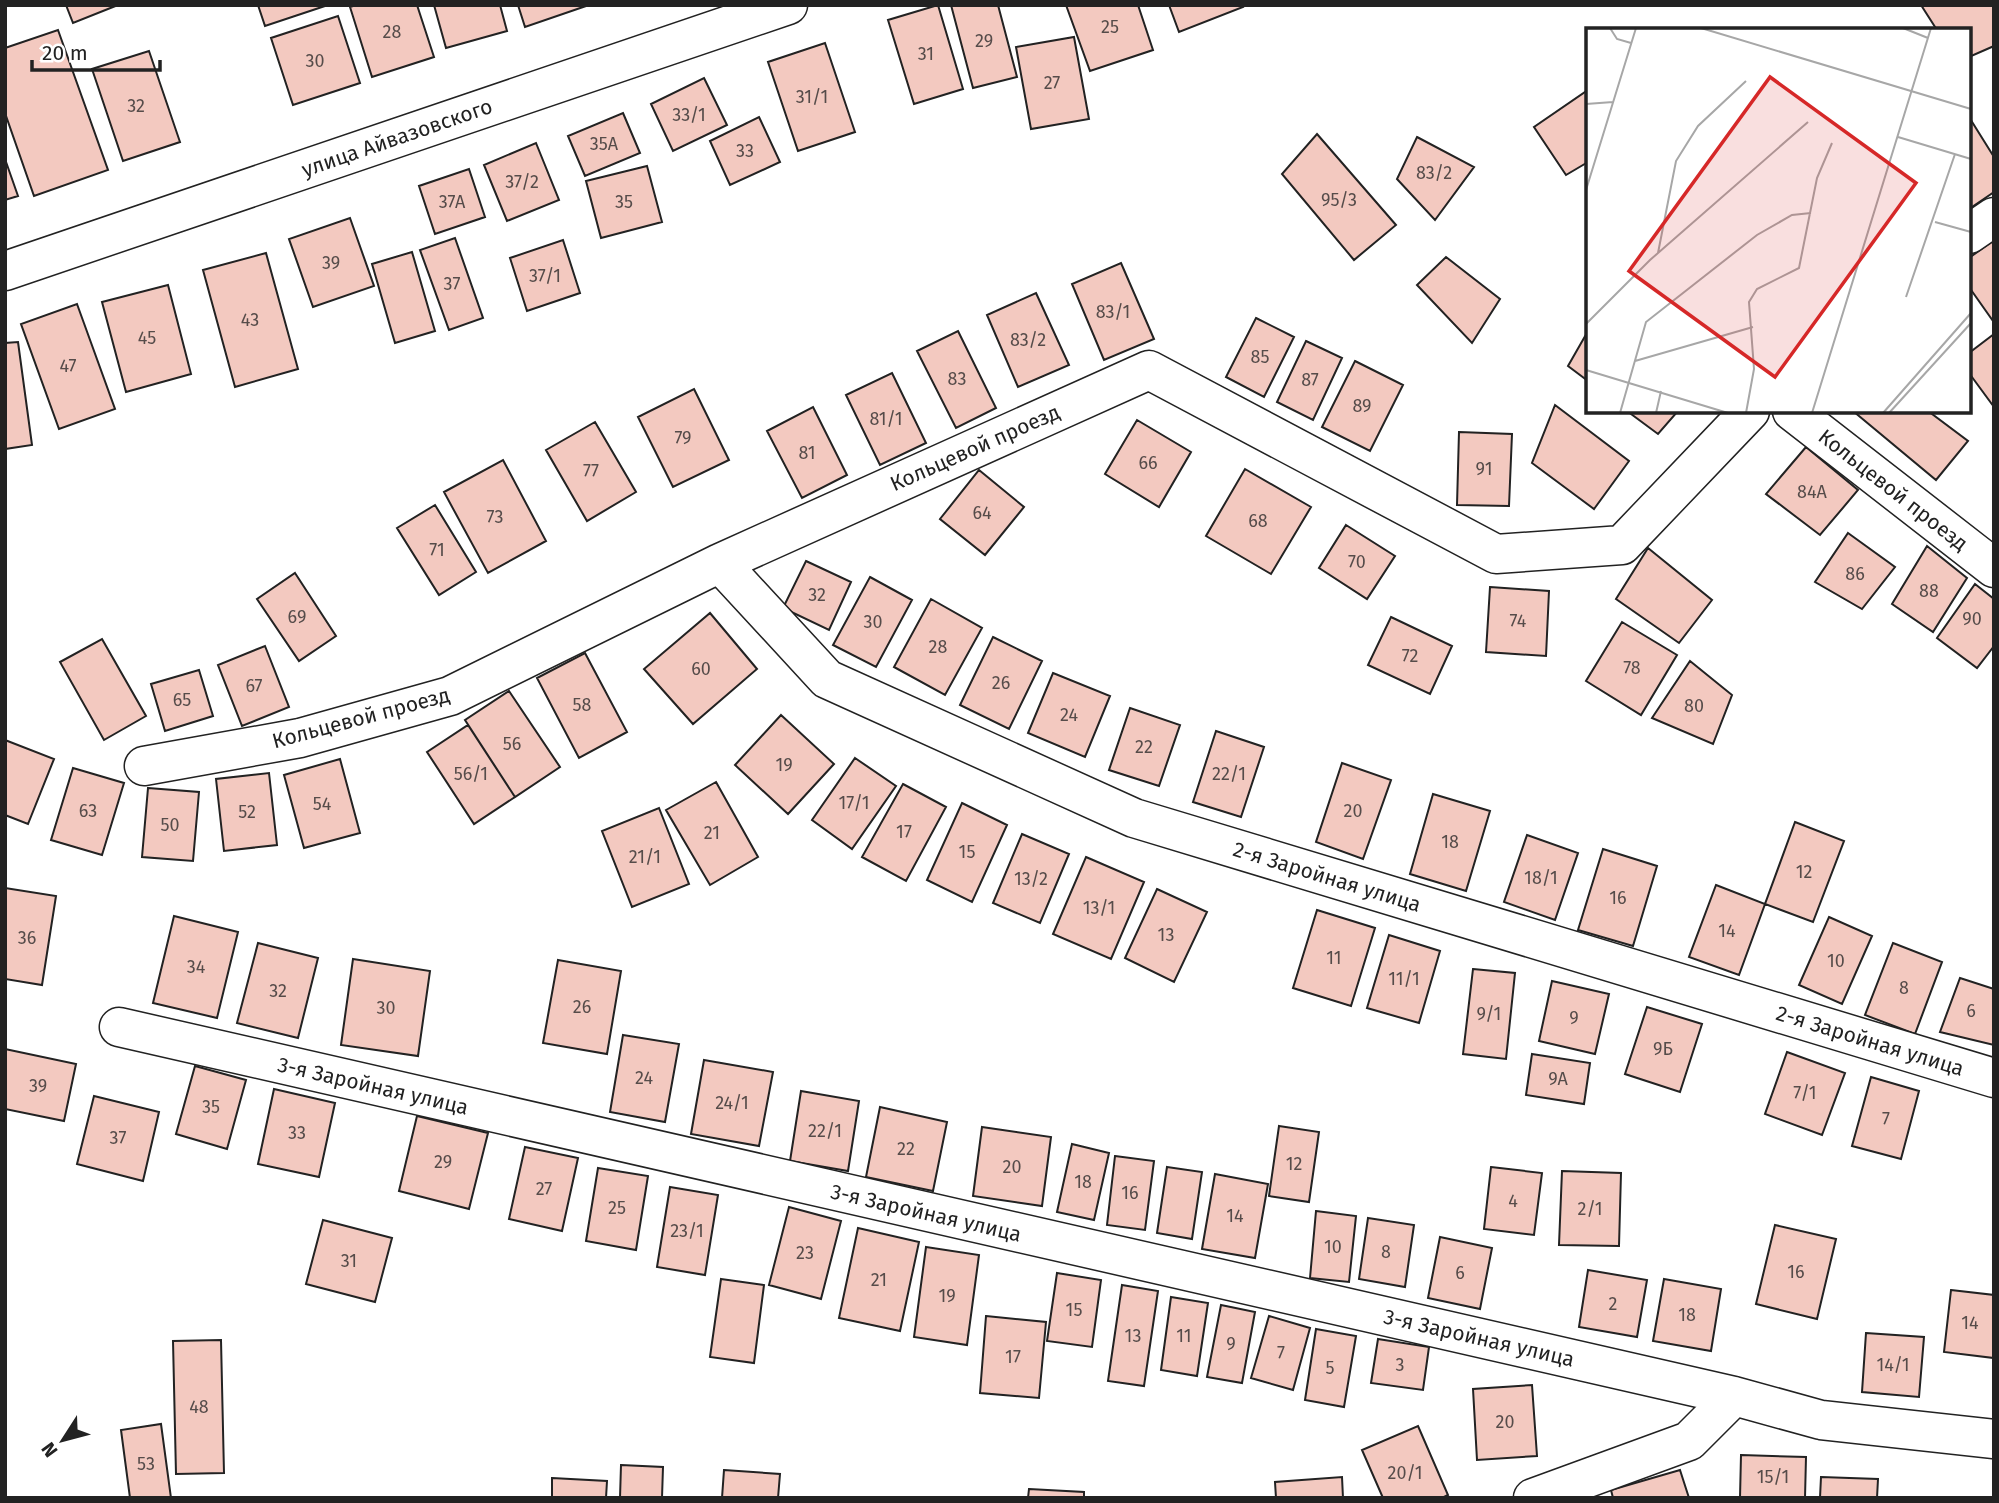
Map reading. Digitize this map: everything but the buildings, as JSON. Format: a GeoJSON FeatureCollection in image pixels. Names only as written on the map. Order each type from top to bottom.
{"type":"FeatureCollection","features":[{"type":"Feature","properties":{"kind":"street","name":"улица Айвазовского"},"geometry":{"type":"LineString","coordinates":[[5,271],[788,5]]}},
{"type":"Feature","properties":{"kind":"street"},"geometry":{"type":"LineString","coordinates":[[1971,233],[1994,217]]}},
{"type":"Feature","properties":{"kind":"street","name":"Кольцевой проезд"},"geometry":{"type":"LineString","coordinates":[[144,766],[300,738],[450,696],[720,563],[1149,370],[1496,554],[1622,545],[1748,413]]}},
{"type":"Feature","properties":{"kind":"street","name":"Кольцевой проезд"},"geometry":{"type":"LineString","coordinates":[[1795,413],[1994,568]]}},
{"type":"Feature","properties":{"kind":"street","name":"2-я Заройная улица"},"geometry":{"type":"LineString","coordinates":[[720,563],[827,679],[1134,818],[1994,1078]]}},
{"type":"Feature","properties":{"kind":"street","name":"3-я Заройная улица"},"geometry":{"type":"LineString","coordinates":[[119,1027],[1734,1396]]}},
{"type":"Feature","properties":{"kind":"street"},"geometry":{"type":"LineString","coordinates":[[1533,1498],[1689,1441],[1734,1396],[1821,1420],[1994,1439]]}}]}
